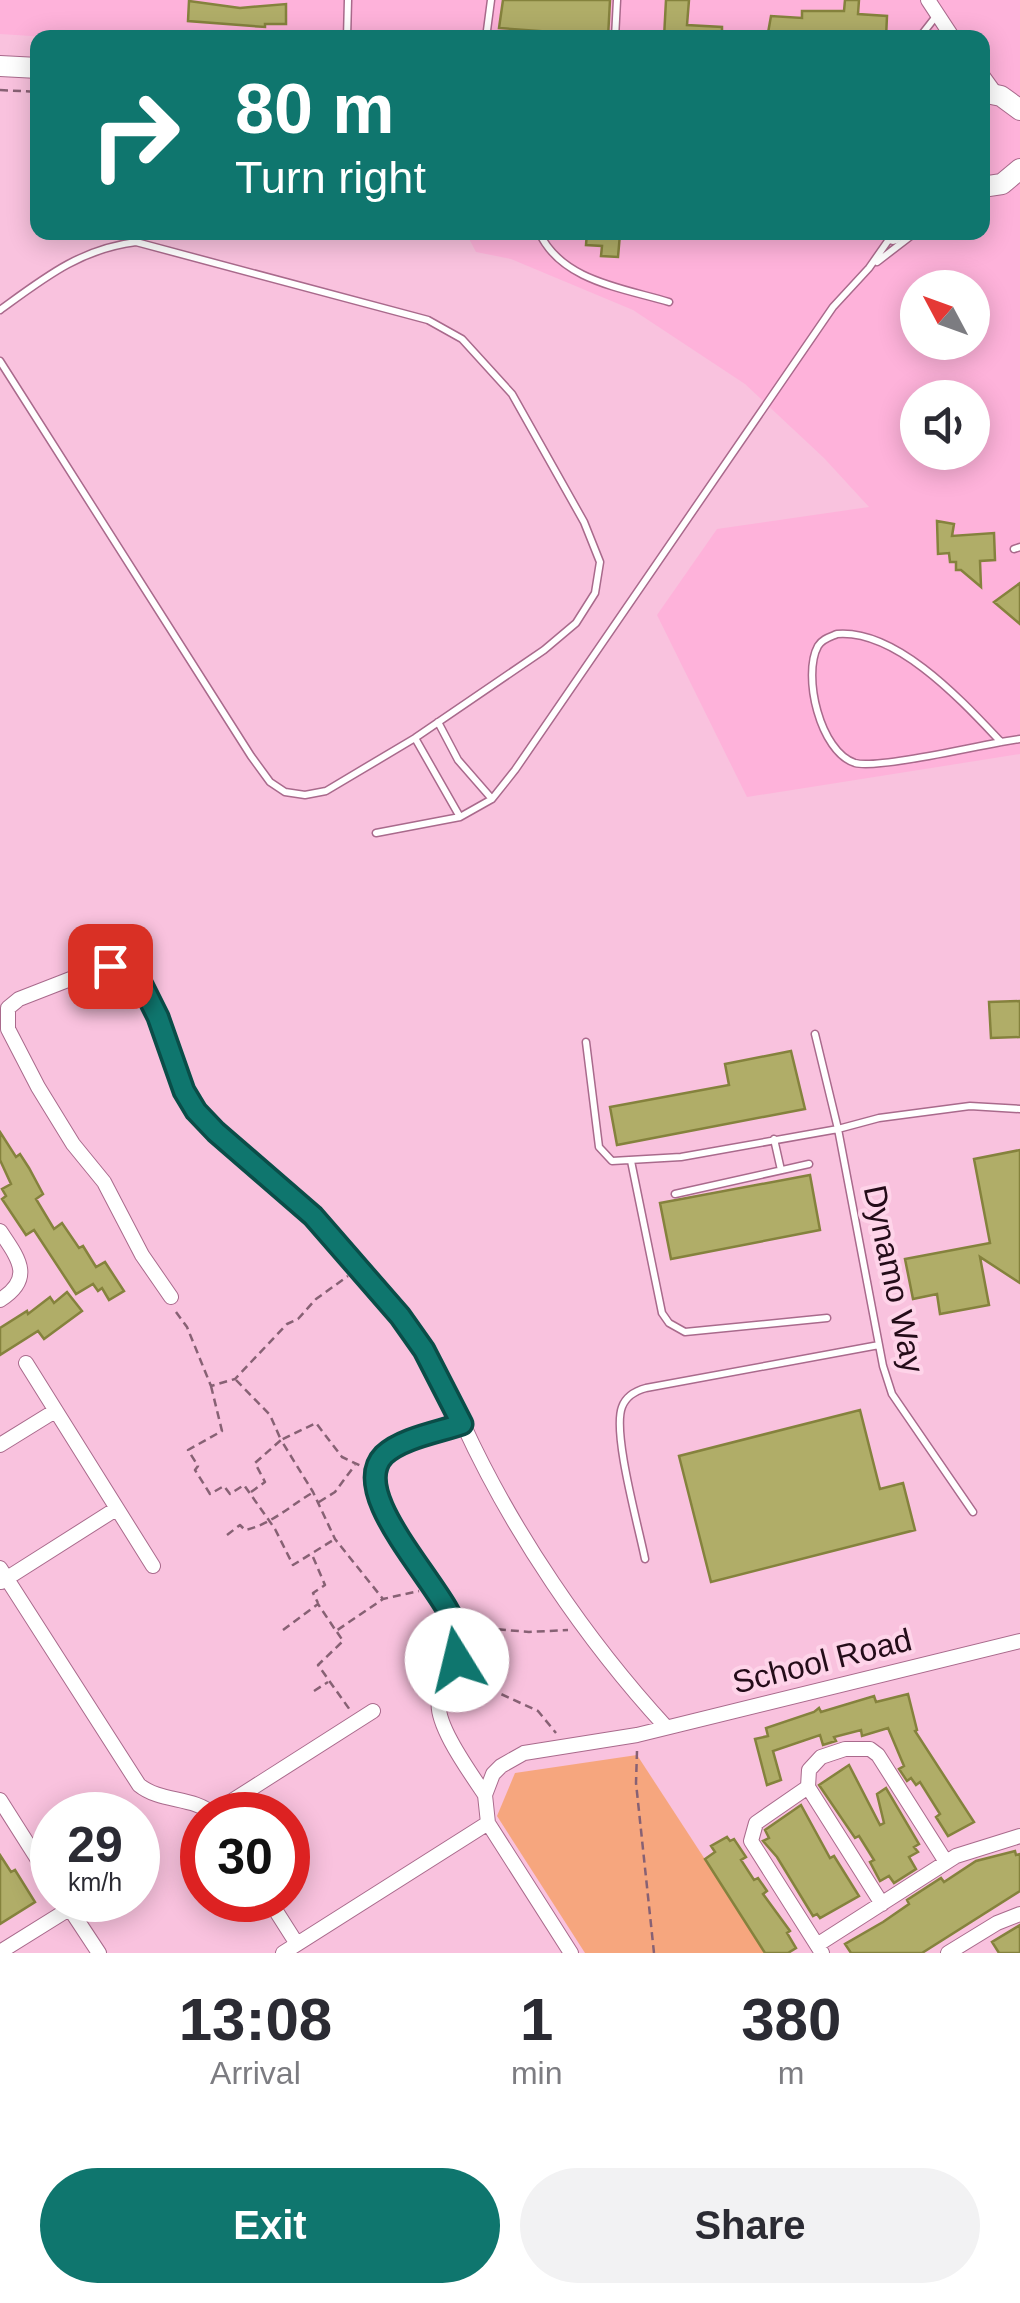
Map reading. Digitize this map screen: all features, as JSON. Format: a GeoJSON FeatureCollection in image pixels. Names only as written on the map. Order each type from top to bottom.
{"type":"FeatureCollection","features":[{"type":"Feature","properties":{"kind":"main road"},"geometry":{"type":"LineString","coordinates":[[0,66],[30,68]]}},
{"type":"Feature","properties":{"kind":"main road"},"geometry":{"type":"LineString","coordinates":[[1002,187],[1020,168]]}},
{"type":"Feature","properties":{"kind":"street"},"geometry":{"type":"LineString","coordinates":[[928,0],[947,30]]}},
{"type":"Feature","properties":{"kind":"street"},"geometry":{"type":"LineString","coordinates":[[171,1297],[142,1255],[104,1182],[38,1087],[7,1023],[8,1008],[19,999],[110,966],[129,969],[140,981],[158,1017],[184,1091],[196,1111],[313,1216],[400,1316],[424,1350],[520,1534],[627,1682],[666,1726]]}},
{"type":"Feature","properties":{"kind":"street"},"geometry":{"type":"LineString","coordinates":[[0,1231],[22,1272],[17,1287],[0,1300]]}},
{"type":"Feature","properties":{"kind":"street"},"geometry":{"type":"LineString","coordinates":[[26,1363],[153,1566]]}},
{"type":"Feature","properties":{"kind":"street"},"geometry":{"type":"LineString","coordinates":[[0,1445],[55,1410]]}},
{"type":"Feature","properties":{"kind":"street"},"geometry":{"type":"LineString","coordinates":[[462,1424],[383,1456],[375,1470],[376,1489],[389,1520],[456,1626],[460,1648],[438,1708],[442,1723],[485,1795],[488,1822],[571,1953]]}},
{"type":"Feature","properties":{"kind":"street"},"geometry":{"type":"LineString","coordinates":[[116,1509],[2,1576],[139,1785],[148,1792],[180,1800]]}},
{"type":"Feature","properties":{"kind":"street","name":"School Road"},"geometry":{"type":"LineString","coordinates":[[485,1795],[493,1774],[511,1758],[559,1746],[637,1735],[1020,1641]]}},
{"type":"Feature","properties":{"kind":"street"},"geometry":{"type":"LineString","coordinates":[[247,1792],[374,1710]]}},
{"type":"Feature","properties":{"kind":"street"},"geometry":{"type":"LineString","coordinates":[[882,1904],[808,1787],[809,1770],[821,1757],[845,1749],[870,1749],[878,1755],[946,1862]]}},
{"type":"Feature","properties":{"kind":"street"},"geometry":{"type":"LineString","coordinates":[[808,1787],[756,1823],[751,1841],[819,1949],[946,1862],[970,1850],[1020,1836]]}},
{"type":"Feature","properties":{"kind":"street"},"geometry":{"type":"LineString","coordinates":[[0,1800],[30,1847]]}},
{"type":"Feature","properties":{"kind":"street"},"geometry":{"type":"LineString","coordinates":[[283,1953],[488,1822]]}},
{"type":"Feature","properties":{"kind":"street"},"geometry":{"type":"LineString","coordinates":[[948,1953],[997,1923],[1020,1914]]}},
{"type":"Feature","properties":{"kind":"street"},"geometry":{"type":"LineString","coordinates":[[0,1952],[42,1922]]}},
{"type":"Feature","properties":{"kind":"street"},"geometry":{"type":"LineString","coordinates":[[79,1922],[99,1953]]}},
{"type":"Feature","properties":{"kind":"street"},"geometry":{"type":"LineString","coordinates":[[283,1922],[297,1944]]}},
{"type":"Feature","properties":{"kind":"lane"},"geometry":{"type":"LineString","coordinates":[[347,30],[348,0]]}},
{"type":"Feature","properties":{"kind":"lane"},"geometry":{"type":"LineString","coordinates":[[487,30],[492,0]]}},
{"type":"Feature","properties":{"kind":"lane"},"geometry":{"type":"LineString","coordinates":[[615,30],[617,0]]}},
{"type":"Feature","properties":{"kind":"lane"},"geometry":{"type":"LineString","coordinates":[[926,30],[938,15]]}},
{"type":"Feature","properties":{"kind":"lane"},"geometry":{"type":"LineString","coordinates":[[545,240],[558,259],[585,277],[670,302]]}},
{"type":"Feature","properties":{"kind":"lane"},"geometry":{"type":"LineString","coordinates":[[376,832],[460,817],[492,799],[833,307],[888,240]]}},
{"type":"Feature","properties":{"kind":"lane"},"geometry":{"type":"LineString","coordinates":[[869,268],[906,240]]}},
{"type":"Feature","properties":{"kind":"lane"},"geometry":{"type":"LineString","coordinates":[[0,310],[66,264],[105,246],[136,242],[428,320],[462,339],[512,394],[584,522],[600,562],[595,592],[576,623],[544,650],[416,738],[326,791],[304,796],[284,792],[270,782],[251,756],[0,360]]}},
{"type":"Feature","properties":{"kind":"lane"},"geometry":{"type":"LineString","coordinates":[[1000,742],[939,682],[876,640],[837,634],[818,646],[813,661],[814,704],[832,742],[851,761],[876,763],[1020,739]]}},
{"type":"Feature","properties":{"kind":"lane"},"geometry":{"type":"LineString","coordinates":[[438,722],[458,760],[492,799]]}},
{"type":"Feature","properties":{"kind":"lane"},"geometry":{"type":"LineString","coordinates":[[416,738],[460,817]]}},
{"type":"Feature","properties":{"kind":"lane","name":"Dynamo Way"},"geometry":{"type":"LineString","coordinates":[[815,1034],[892,1394],[973,1512]]}},
{"type":"Feature","properties":{"kind":"lane"},"geometry":{"type":"LineString","coordinates":[[586,1042],[599,1147],[609,1160],[681,1156],[838,1130],[879,1118],[970,1106],[1020,1108]]}},
{"type":"Feature","properties":{"kind":"lane"},"geometry":{"type":"LineString","coordinates":[[774,1139],[781,1170]]}},
{"type":"Feature","properties":{"kind":"lane"},"geometry":{"type":"LineString","coordinates":[[631,1161],[662,1313],[675,1328],[684,1332],[708,1331],[827,1318]]}},
{"type":"Feature","properties":{"kind":"lane"},"geometry":{"type":"LineString","coordinates":[[675,1194],[810,1164]]}},
{"type":"Feature","properties":{"kind":"lane"},"geometry":{"type":"LineString","coordinates":[[645,1559],[622,1448],[622,1406],[634,1392],[879,1345]]}},
{"type":"Feature","properties":{"kind":"path"},"geometry":{"type":"LineString","coordinates":[[0,90],[30,92]]}},
{"type":"Feature","properties":{"kind":"path"},"geometry":{"type":"LineString","coordinates":[[211,1386],[235,1379],[287,1324],[357,1270]]}},
{"type":"Feature","properties":{"kind":"path"},"geometry":{"type":"LineString","coordinates":[[171,1297],[211,1386],[222,1431],[188,1450],[210,1494],[224,1486],[230,1494],[244,1485],[293,1565],[335,1538]]}},
{"type":"Feature","properties":{"kind":"path"},"geometry":{"type":"LineString","coordinates":[[235,1379],[270,1414],[335,1538],[382,1600]]}},
{"type":"Feature","properties":{"kind":"path"},"geometry":{"type":"LineString","coordinates":[[248,1493],[265,1482],[255,1463],[281,1440],[316,1422],[342,1457],[375,1470]]}},
{"type":"Feature","properties":{"kind":"path"},"geometry":{"type":"LineString","coordinates":[[318,1503],[336,1492],[356,1464]]}},
{"type":"Feature","properties":{"kind":"path"},"geometry":{"type":"LineString","coordinates":[[227,1535],[240,1526],[251,1530],[269,1521],[313,1492]]}},
{"type":"Feature","properties":{"kind":"path"},"geometry":{"type":"LineString","coordinates":[[312,1554],[325,1585],[313,1594],[344,1641],[318,1665],[350,1710]]}},
{"type":"Feature","properties":{"kind":"path"},"geometry":{"type":"LineString","coordinates":[[336,1631],[382,1600],[432,1588]]}},
{"type":"Feature","properties":{"kind":"path"},"geometry":{"type":"LineString","coordinates":[[284,1630],[318,1604]]}},
{"type":"Feature","properties":{"kind":"path"},"geometry":{"type":"LineString","coordinates":[[456,1626],[564,1631],[584,1622]]}},
{"type":"Feature","properties":{"kind":"path"},"geometry":{"type":"LineString","coordinates":[[450,1674],[538,1711],[555,1730],[559,1746]]}},
{"type":"Feature","properties":{"kind":"path"},"geometry":{"type":"LineString","coordinates":[[314,1691],[330,1681]]}},
{"type":"Feature","properties":{"kind":"path"},"geometry":{"type":"LineString","coordinates":[[637,1735],[636,1783],[654,1953]]}},
{"type":"Feature","properties":{"kind":"shaded area"},"geometry":{"type":"Polygon","coordinates":[[[0,0],[1020,0],[1020,754],[747,797],[657,615],[717,529],[869,507],[824,458],[745,384],[633,310],[511,259],[476,252],[470,240],[990,240],[990,30],[30,30],[30,36],[0,34],[0,0]]]}},
{"type":"Feature","properties":{"kind":"shaded area"},"geometry":{"type":"Polygon","coordinates":[[[637,1755],[766,1953],[585,1953],[497,1816],[515,1773],[637,1755]]]}},
{"type":"Feature","properties":{"kind":"building"},"geometry":{"type":"Polygon","coordinates":[[[503,0],[610,0],[608,30],[499,28],[503,0]]]}},
{"type":"Feature","properties":{"kind":"building"},"geometry":{"type":"Polygon","coordinates":[[[666,0],[689,0],[687,25],[722,27],[722,30],[664,30],[666,0]]]}},
{"type":"Feature","properties":{"kind":"building"},"geometry":{"type":"Polygon","coordinates":[[[845,0],[859,0],[858,14],[887,16],[886,30],[769,30],[771,16],[802,18],[802,11],[844,11],[845,0]]]}},
{"type":"Feature","properties":{"kind":"building"},"geometry":{"type":"Polygon","coordinates":[[[189,1],[240,8],[286,4],[286,24],[265,27],[188,21],[189,1]]]}},
{"type":"Feature","properties":{"kind":"building"},"geometry":{"type":"Polygon","coordinates":[[[586,240],[619,240],[618,257],[601,256],[602,246],[586,245],[586,240]]]}},
{"type":"Feature","properties":{"kind":"building"},"geometry":{"type":"Polygon","coordinates":[[[937,521],[954,524],[952,536],[994,533],[995,560],[980,561],[981,587],[956,570],[956,562],[950,562],[949,553],[938,554],[937,521]]]}},
{"type":"Feature","properties":{"kind":"building"},"geometry":{"type":"Polygon","coordinates":[[[1020,583],[1020,624],[994,602],[1020,583]]]}},
{"type":"Feature","properties":{"kind":"building"},"geometry":{"type":"Polygon","coordinates":[[[1020,1001],[1020,1037],[991,1038],[989,1002],[1020,1001]]]}},
{"type":"Feature","properties":{"kind":"building"},"geometry":{"type":"Polygon","coordinates":[[[791,1051],[805,1109],[617,1145],[610,1107],[729,1085],[725,1064],[791,1051]]]}},
{"type":"Feature","properties":{"kind":"building"},"geometry":{"type":"Polygon","coordinates":[[[0,1132],[16,1157],[20,1154],[29,1168],[43,1194],[36,1199],[54,1229],[62,1223],[96,1267],[105,1262],[124,1291],[109,1300],[102,1288],[98,1291],[93,1284],[76,1294],[34,1230],[26,1235],[2,1199],[6,1196],[2,1189],[11,1184],[0,1160],[0,1132]]]}},
{"type":"Feature","properties":{"kind":"building"},"geometry":{"type":"Polygon","coordinates":[[[1020,1150],[1020,1283],[980,1257],[989,1305],[940,1314],[937,1294],[913,1299],[905,1259],[990,1243],[974,1159],[1020,1150]]]}},
{"type":"Feature","properties":{"kind":"building"},"geometry":{"type":"Polygon","coordinates":[[[810,1175],[820,1230],[671,1259],[660,1203],[810,1175]]]}},
{"type":"Feature","properties":{"kind":"building"},"geometry":{"type":"Polygon","coordinates":[[[67,1292],[82,1311],[44,1339],[38,1331],[0,1355],[0,1328],[50,1297],[54,1303],[67,1292]]]}},
{"type":"Feature","properties":{"kind":"building"},"geometry":{"type":"Polygon","coordinates":[[[860,1410],[880,1489],[903,1483],[915,1530],[711,1582],[679,1456],[860,1410]]]}},
{"type":"Feature","properties":{"kind":"building"},"geometry":{"type":"Polygon","coordinates":[[[908,1694],[915,1731],[974,1822],[948,1836],[936,1817],[940,1814],[920,1782],[916,1785],[911,1778],[907,1781],[899,1769],[904,1766],[888,1728],[862,1736],[861,1730],[834,1737],[836,1741],[823,1745],[820,1735],[773,1751],[781,1780],[767,1785],[755,1739],[768,1736],[766,1728],[819,1708],[821,1712],[874,1696],[876,1702],[908,1694]]]}},
{"type":"Feature","properties":{"kind":"building"},"geometry":{"type":"Polygon","coordinates":[[[849,1765],[880,1825],[884,1823],[877,1794],[886,1788],[919,1844],[914,1847],[918,1852],[909,1857],[916,1869],[894,1883],[889,1876],[880,1881],[870,1862],[874,1860],[859,1836],[855,1838],[819,1785],[849,1765]]]}},
{"type":"Feature","properties":{"kind":"building"},"geometry":{"type":"Polygon","coordinates":[[[801,1805],[830,1858],[834,1856],[859,1896],[820,1918],[817,1914],[813,1916],[763,1841],[769,1838],[765,1830],[801,1805]]]}},
{"type":"Feature","properties":{"kind":"building"},"geometry":{"type":"Polygon","coordinates":[[[727,1837],[730,1841],[734,1839],[746,1857],[741,1860],[767,1891],[763,1894],[790,1931],[787,1933],[796,1948],[788,1953],[765,1953],[705,1859],[715,1852],[711,1846],[727,1837]]]}},
{"type":"Feature","properties":{"kind":"building"},"geometry":{"type":"Polygon","coordinates":[[[1015,1851],[1020,1854],[1020,1891],[922,1953],[851,1953],[845,1944],[883,1922],[909,1904],[907,1900],[941,1878],[944,1882],[976,1861],[1015,1851]]]}},
{"type":"Feature","properties":{"kind":"building"},"geometry":{"type":"Polygon","coordinates":[[[0,1855],[30,1894],[30,1905],[0,1924],[0,1855]]]}},
{"type":"Feature","properties":{"kind":"building"},"geometry":{"type":"Polygon","coordinates":[[[1020,1925],[1020,1953],[999,1953],[992,1942],[1020,1925]]]}},
{"type":"Feature","properties":{"kind":"route"},"geometry":{"type":"LineString","coordinates":[[110,966],[124,966],[140,981],[158,1017],[184,1091],[196,1111],[313,1216],[400,1316],[448,1394],[462,1424],[394,1449],[383,1456],[375,1478],[389,1520],[451,1614],[459,1636],[457,1660]]}}]}
